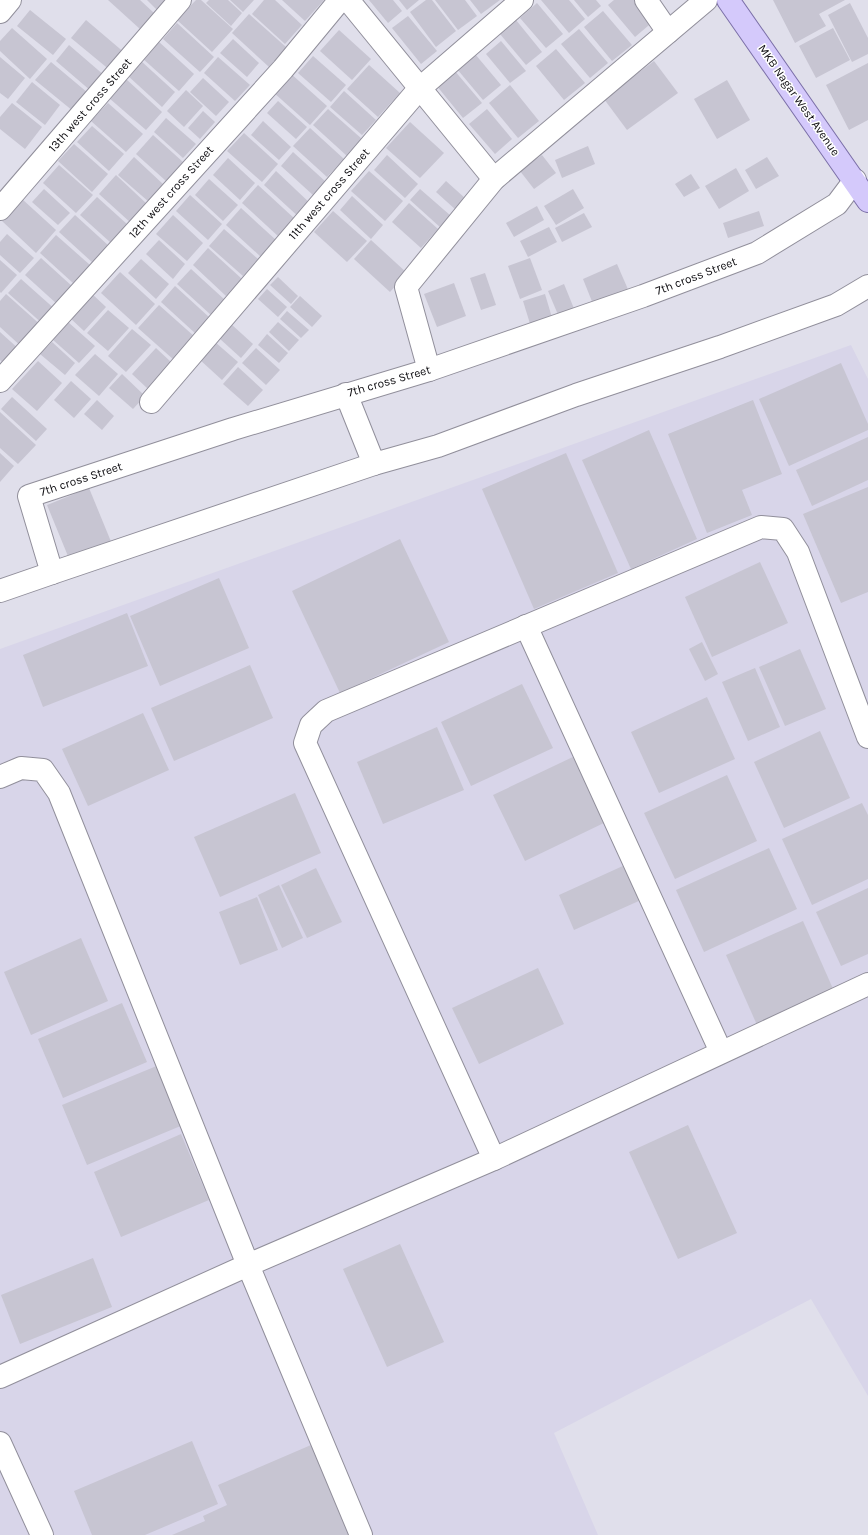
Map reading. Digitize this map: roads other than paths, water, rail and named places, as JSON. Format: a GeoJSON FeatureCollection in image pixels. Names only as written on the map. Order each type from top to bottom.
{"type":"FeatureCollection","features":[{"type":"Feature","properties":{"kind":"main road","name":"MKB Nagar West Avenue"},"geometry":{"type":"LineString","coordinates":[[728,0],[862,177],[868,201]]}},
{"type":"Feature","properties":{"kind":"street"},"geometry":{"type":"LineString","coordinates":[[0,12],[10,0]]}},
{"type":"Feature","properties":{"kind":"street","name":"13th west cross Street"},"geometry":{"type":"LineString","coordinates":[[0,209],[180,0]]}},
{"type":"Feature","properties":{"kind":"street","name":"12th west cross Street"},"geometry":{"type":"LineString","coordinates":[[0,382],[283,69],[340,0]]}},
{"type":"Feature","properties":{"kind":"street"},"geometry":{"type":"LineString","coordinates":[[348,0],[419,89],[494,179]]}},
{"type":"Feature","properties":{"kind":"street","name":"11th west cross Street"},"geometry":{"type":"LineString","coordinates":[[151,402],[419,89],[522,0]]}},
{"type":"Feature","properties":{"kind":"street"},"geometry":{"type":"LineString","coordinates":[[646,0],[668,32]]}},
{"type":"Feature","properties":{"kind":"street"},"geometry":{"type":"LineString","coordinates":[[429,370],[406,286],[494,179],[706,0]]}},
{"type":"Feature","properties":{"kind":"street","name":"7th cross Street"},"geometry":{"type":"LineString","coordinates":[[52,573],[30,496],[346,394],[429,370],[643,296],[757,253],[837,204],[862,177]]}},
{"type":"Feature","properties":{"kind":"street"},"geometry":{"type":"LineString","coordinates":[[0,591],[374,464],[438,446],[576,395],[720,347],[836,305],[868,286]]}},
{"type":"Feature","properties":{"kind":"street"},"geometry":{"type":"LineString","coordinates":[[346,394],[374,464]]}},
{"type":"Feature","properties":{"kind":"street"},"geometry":{"type":"LineString","coordinates":[[494,1159],[305,742],[311,725],[326,711],[761,527],[783,529],[798,552],[868,737]]}},
{"type":"Feature","properties":{"kind":"street"},"geometry":{"type":"LineString","coordinates":[[526,626],[721,1052]]}},
{"type":"Feature","properties":{"kind":"street"},"geometry":{"type":"LineString","coordinates":[[0,777],[21,768],[43,770],[59,793],[248,1265],[361,1535]]}},
{"type":"Feature","properties":{"kind":"street"},"geometry":{"type":"LineString","coordinates":[[0,1377],[248,1265],[494,1159],[868,984]]}},
{"type":"Feature","properties":{"kind":"street"},"geometry":{"type":"LineString","coordinates":[[0,1443],[42,1535]]}}]}
